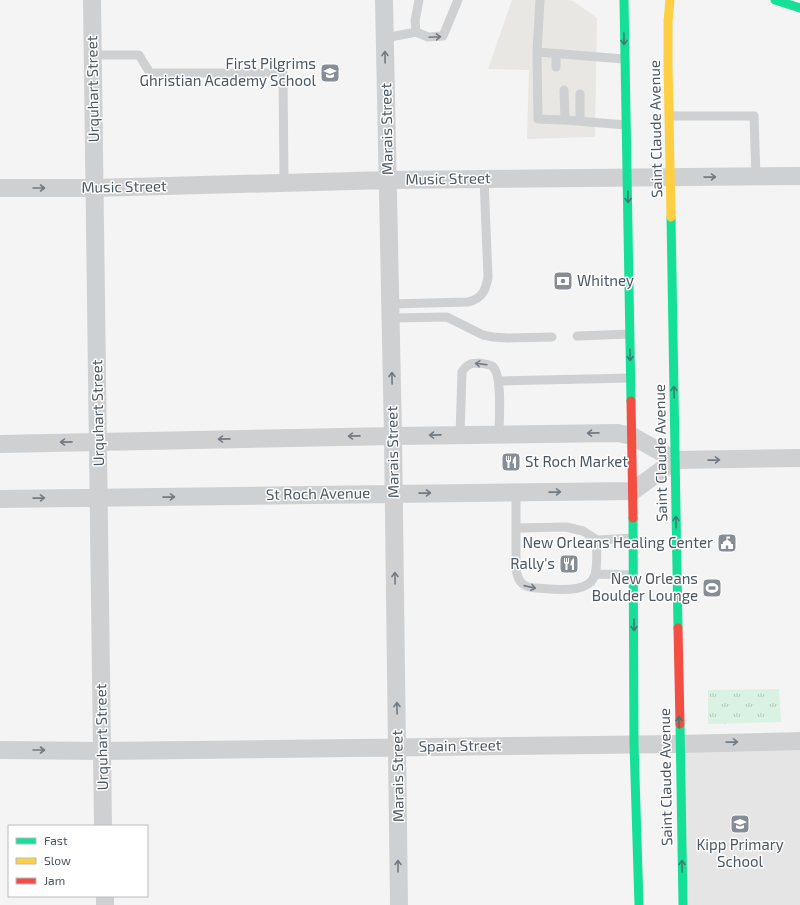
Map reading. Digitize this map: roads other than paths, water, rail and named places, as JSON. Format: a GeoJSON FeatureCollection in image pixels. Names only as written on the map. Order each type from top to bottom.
{"type":"FeatureCollection","features":[{"type":"Feature","properties":{"kind":"main road","name":"Saint Claude Avenue"},"geometry":{"type":"LineString","coordinates":[[624,0],[633,491],[634,744],[639,905]]}},
{"type":"Feature","properties":{"kind":"main road","name":"Saint Claude Avenue"},"geometry":{"type":"LineString","coordinates":[[670,0],[668,21],[679,744],[683,905]]}},
{"type":"Feature","properties":{"kind":"main road"},"geometry":{"type":"LineString","coordinates":[[775,0],[800,8]]}},
{"type":"Feature","properties":{"kind":"street","name":"Urquhart Street"},"geometry":{"type":"LineString","coordinates":[[92,0],[103,825]]}},
{"type":"Feature","properties":{"kind":"street","name":"Marais Street"},"geometry":{"type":"LineString","coordinates":[[384,0],[391,311],[399,905]]}},
{"type":"Feature","properties":{"kind":"street","name":"Music Street"},"geometry":{"type":"LineString","coordinates":[[0,188],[94,188],[388,180],[800,176]]}},
{"type":"Feature","properties":{"kind":"street"},"geometry":{"type":"LineString","coordinates":[[0,444],[618,433],[632,436],[675,460],[800,458]]}},
{"type":"Feature","properties":{"kind":"street"},"geometry":{"type":"LineString","coordinates":[[633,491],[675,460]]}},
{"type":"Feature","properties":{"kind":"street","name":"St Roch Avenue"},"geometry":{"type":"LineString","coordinates":[[0,499],[633,491]]}},
{"type":"Feature","properties":{"kind":"street","name":"Spain Street"},"geometry":{"type":"LineString","coordinates":[[0,750],[102,751],[398,746],[679,744],[800,741]]}},
{"type":"Feature","properties":{"kind":"lane"},"geometry":{"type":"LineString","coordinates":[[416,32],[415,20],[419,0]]}},
{"type":"Feature","properties":{"kind":"lane"},"geometry":{"type":"LineString","coordinates":[[385,38],[416,32],[428,37],[443,36],[458,0]]}},
{"type":"Feature","properties":{"kind":"lane"},"geometry":{"type":"LineString","coordinates":[[540,0],[537,52],[538,119],[626,125]]}},
{"type":"Feature","properties":{"kind":"lane"},"geometry":{"type":"LineString","coordinates":[[537,52],[624,59]]}},
{"type":"Feature","properties":{"kind":"lane"},"geometry":{"type":"LineString","coordinates":[[556,54],[556,67]]}},
{"type":"Feature","properties":{"kind":"lane"},"geometry":{"type":"LineString","coordinates":[[92,55],[139,55],[150,73],[283,74],[284,182]]}},
{"type":"Feature","properties":{"kind":"lane"},"geometry":{"type":"LineString","coordinates":[[579,66],[580,56]]}},
{"type":"Feature","properties":{"kind":"lane"},"geometry":{"type":"LineString","coordinates":[[564,90],[565,120]]}},
{"type":"Feature","properties":{"kind":"lane"},"geometry":{"type":"LineString","coordinates":[[580,94],[580,121]]}},
{"type":"Feature","properties":{"kind":"lane"},"geometry":{"type":"LineString","coordinates":[[670,116],[754,116],[756,177]]}},
{"type":"Feature","properties":{"kind":"lane"},"geometry":{"type":"LineString","coordinates":[[391,311],[474,301],[481,296],[486,289],[488,277],[484,179]]}},
{"type":"Feature","properties":{"kind":"lane"},"geometry":{"type":"LineString","coordinates":[[391,311],[447,317],[483,335],[493,337],[552,337]]}},
{"type":"Feature","properties":{"kind":"lane"},"geometry":{"type":"LineString","coordinates":[[577,336],[630,334]]}},
{"type":"Feature","properties":{"kind":"lane"},"geometry":{"type":"LineString","coordinates":[[460,435],[462,372],[470,363],[482,363],[492,366],[496,372],[499,381],[499,434]]}},
{"type":"Feature","properties":{"kind":"lane"},"geometry":{"type":"LineString","coordinates":[[499,381],[631,378]]}},
{"type":"Feature","properties":{"kind":"lane"},"geometry":{"type":"LineString","coordinates":[[516,492],[516,569],[517,576],[522,584],[531,588],[584,587],[590,582],[595,574],[597,540]]}},
{"type":"Feature","properties":{"kind":"lane"},"geometry":{"type":"LineString","coordinates":[[516,528],[575,528],[597,540],[633,538]]}},
{"type":"Feature","properties":{"kind":"lane"},"geometry":{"type":"LineString","coordinates":[[595,574],[633,575]]}},
{"type":"Feature","properties":{"kind":"place","name":"First Pilgrims Ghristian Academy School"},"geometry":{"type":"Point","coordinates":[330,73]}},
{"type":"Feature","properties":{"kind":"place","name":"Whitney"},"geometry":{"type":"Point","coordinates":[563,281]}},
{"type":"Feature","properties":{"kind":"place","name":"St Roch Market"},"geometry":{"type":"Point","coordinates":[511,462]}},
{"type":"Feature","properties":{"kind":"place","name":"New Orleans Healing Center"},"geometry":{"type":"Point","coordinates":[727,543]}},
{"type":"Feature","properties":{"kind":"place","name":"Rally's"},"geometry":{"type":"Point","coordinates":[569,564]}},
{"type":"Feature","properties":{"kind":"place","name":"New Orleans Boulder Lounge"},"geometry":{"type":"Point","coordinates":[712,588]}},
{"type":"Feature","properties":{"kind":"place","name":"Kipp Primary School"},"geometry":{"type":"Point","coordinates":[740,824]}}]}
